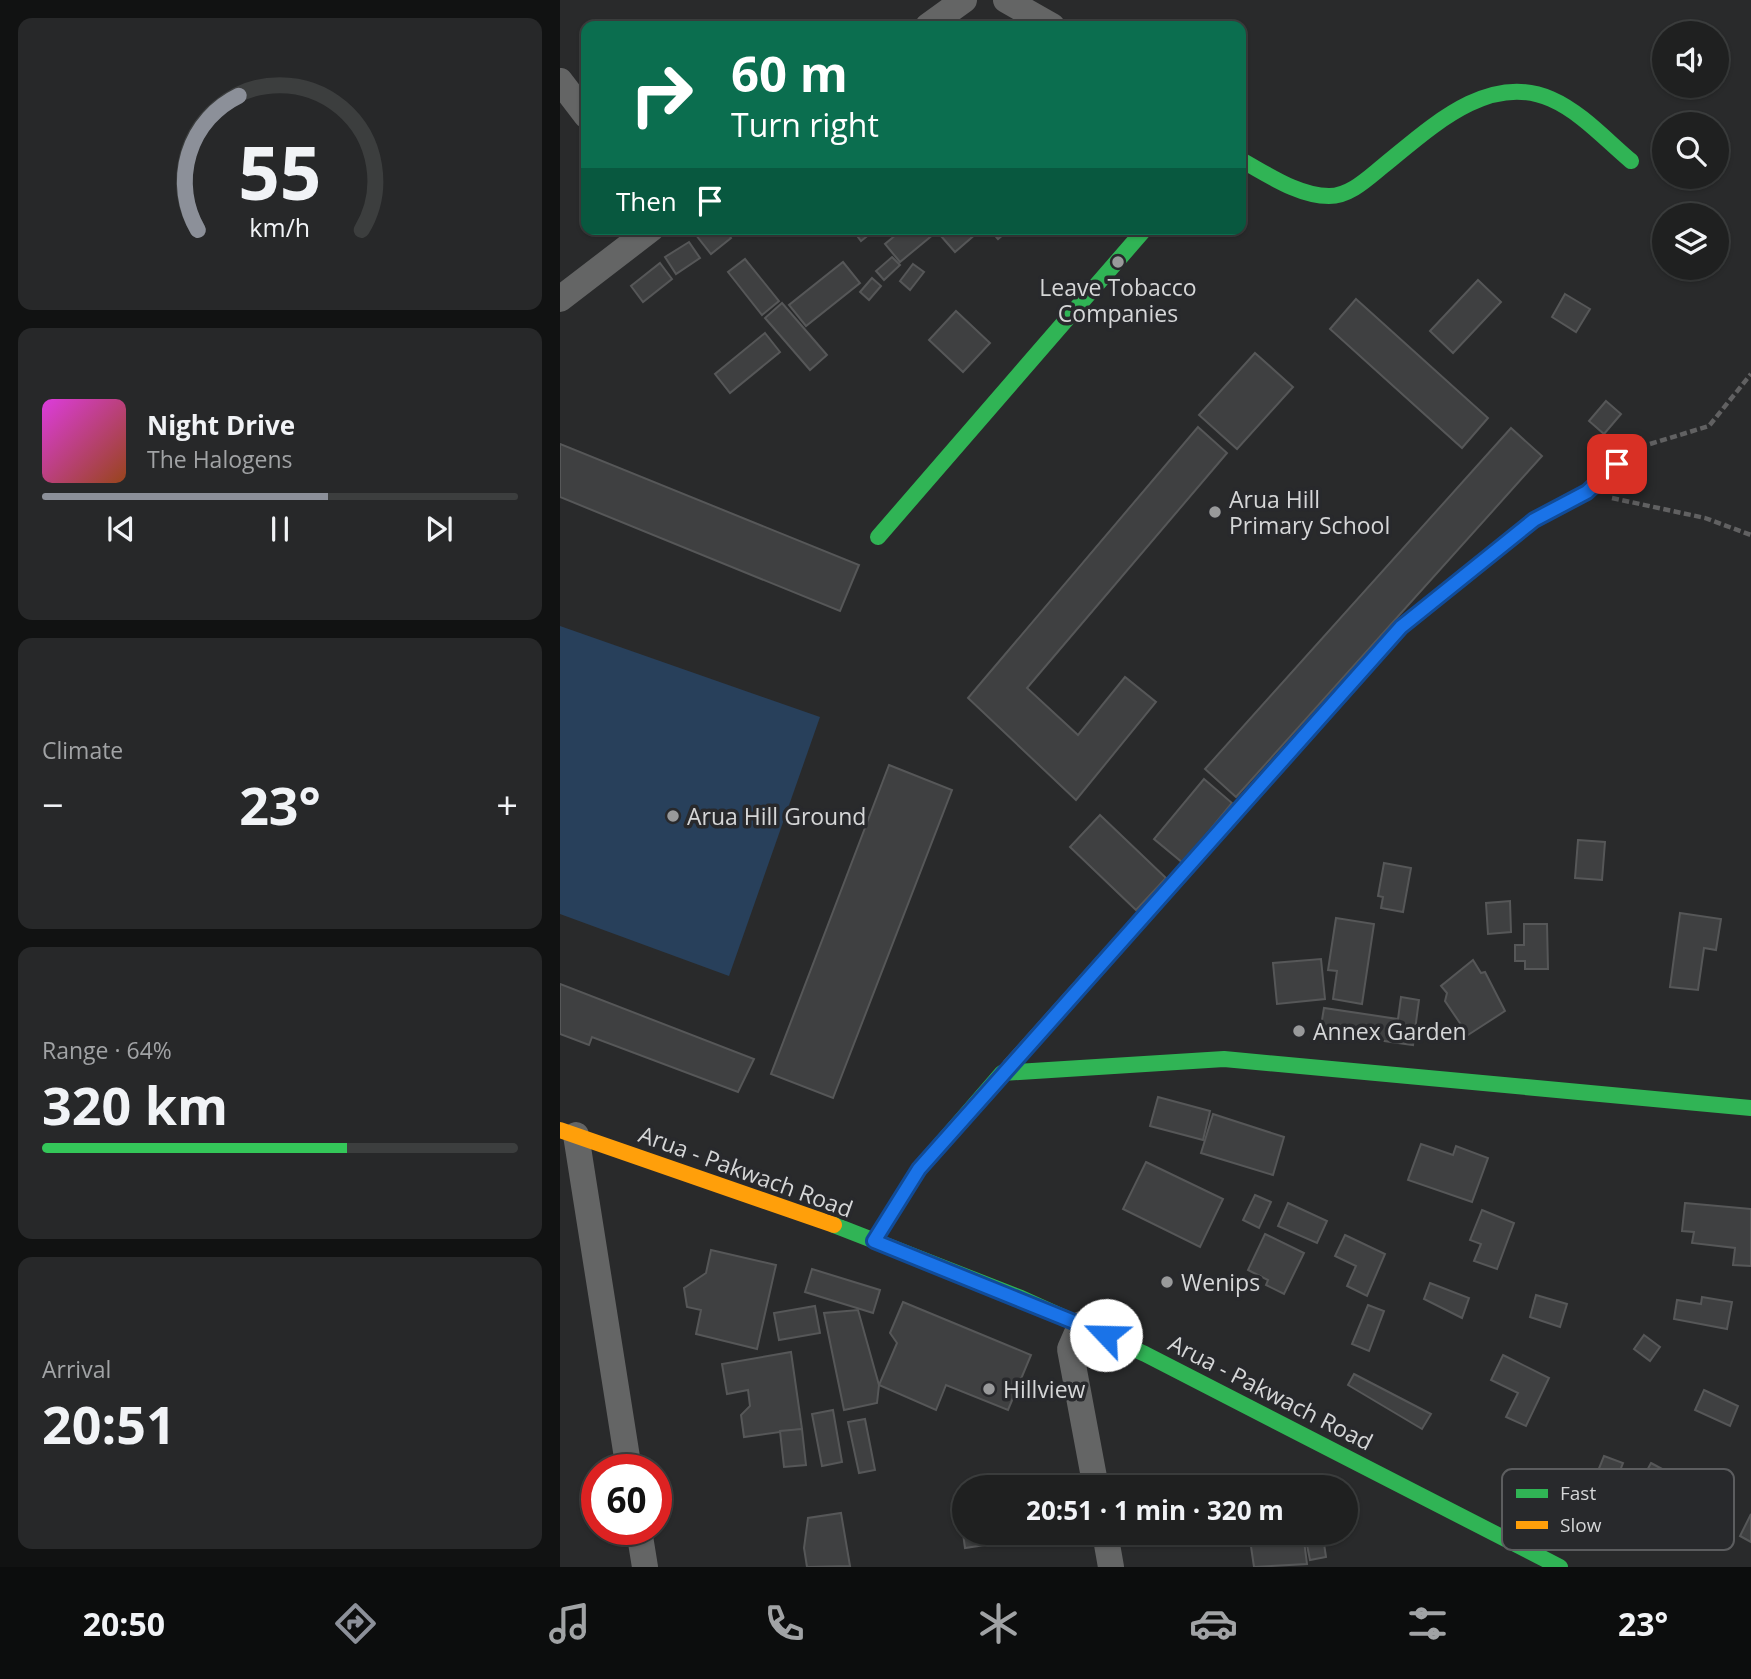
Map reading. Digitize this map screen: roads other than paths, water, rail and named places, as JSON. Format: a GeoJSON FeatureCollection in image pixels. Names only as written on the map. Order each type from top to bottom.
{"type":"FeatureCollection","features":[{"type":"Feature","properties":{"kind":"street"},"geometry":{"type":"LineString","coordinates":[[935,21],[964,0]]}},
{"type":"Feature","properties":{"kind":"street"},"geometry":{"type":"LineString","coordinates":[[1006,0],[1043,21]]}},
{"type":"Feature","properties":{"kind":"street"},"geometry":{"type":"LineString","coordinates":[[560,81],[581,108]]}},
{"type":"Feature","properties":{"kind":"street"},"geometry":{"type":"LineString","coordinates":[[1246,163],[1288,185],[1324,196],[1339,195],[1360,184],[1466,103],[1506,92],[1531,92],[1553,99],[1631,161]]}},
{"type":"Feature","properties":{"kind":"street"},"geometry":{"type":"LineString","coordinates":[[560,299],[643,235]]}},
{"type":"Feature","properties":{"kind":"street"},"geometry":{"type":"LineString","coordinates":[[878,537],[1140,235]]}},
{"type":"Feature","properties":{"kind":"street"},"geometry":{"type":"LineString","coordinates":[[874,1241],[919,1169],[1002,1073],[1224,1059],[1751,1108]]}},
{"type":"Feature","properties":{"kind":"street"},"geometry":{"type":"LineString","coordinates":[[568,1132],[626,1454]]}},
{"type":"Feature","properties":{"kind":"street","name":"Arua - Pakwach Road"},"geometry":{"type":"LineString","coordinates":[[568,1132],[874,1241],[1081,1324],[1179,1369],[1502,1537]]}},
{"type":"Feature","properties":{"kind":"street"},"geometry":{"type":"LineString","coordinates":[[1081,1324],[1070,1349],[1094,1475]]}},
{"type":"Feature","properties":{"kind":"street"},"geometry":{"type":"LineString","coordinates":[[641,1545],[645,1567]]}},
{"type":"Feature","properties":{"kind":"street"},"geometry":{"type":"LineString","coordinates":[[1107,1545],[1111,1567]]}},
{"type":"Feature","properties":{"kind":"street","name":"Arua - Pakwach Road"},"geometry":{"type":"LineString","coordinates":[[1527,1550],[1560,1567]]}},
{"type":"Feature","properties":{"kind":"lane"},"geometry":{"type":"LineString","coordinates":[[1002,1073],[1401,627],[1534,520],[1587,492],[1632,449]]}},
{"type":"Feature","properties":{"kind":"place","name":"Leave Tobacco Companies"},"geometry":{"type":"Point","coordinates":[1118,262]}},
{"type":"Feature","properties":{"kind":"place","name":"Arua Hill Primary School"},"geometry":{"type":"Point","coordinates":[1215,512]}},
{"type":"Feature","properties":{"kind":"place","name":"Arua Hill Ground"},"geometry":{"type":"Point","coordinates":[673,816]}},
{"type":"Feature","properties":{"kind":"place","name":"Annex Garden"},"geometry":{"type":"Point","coordinates":[1299,1031]}},
{"type":"Feature","properties":{"kind":"place","name":"Wenips"},"geometry":{"type":"Point","coordinates":[1167,1282]}},
{"type":"Feature","properties":{"kind":"place","name":"Hillview"},"geometry":{"type":"Point","coordinates":[989,1389]}}]}
